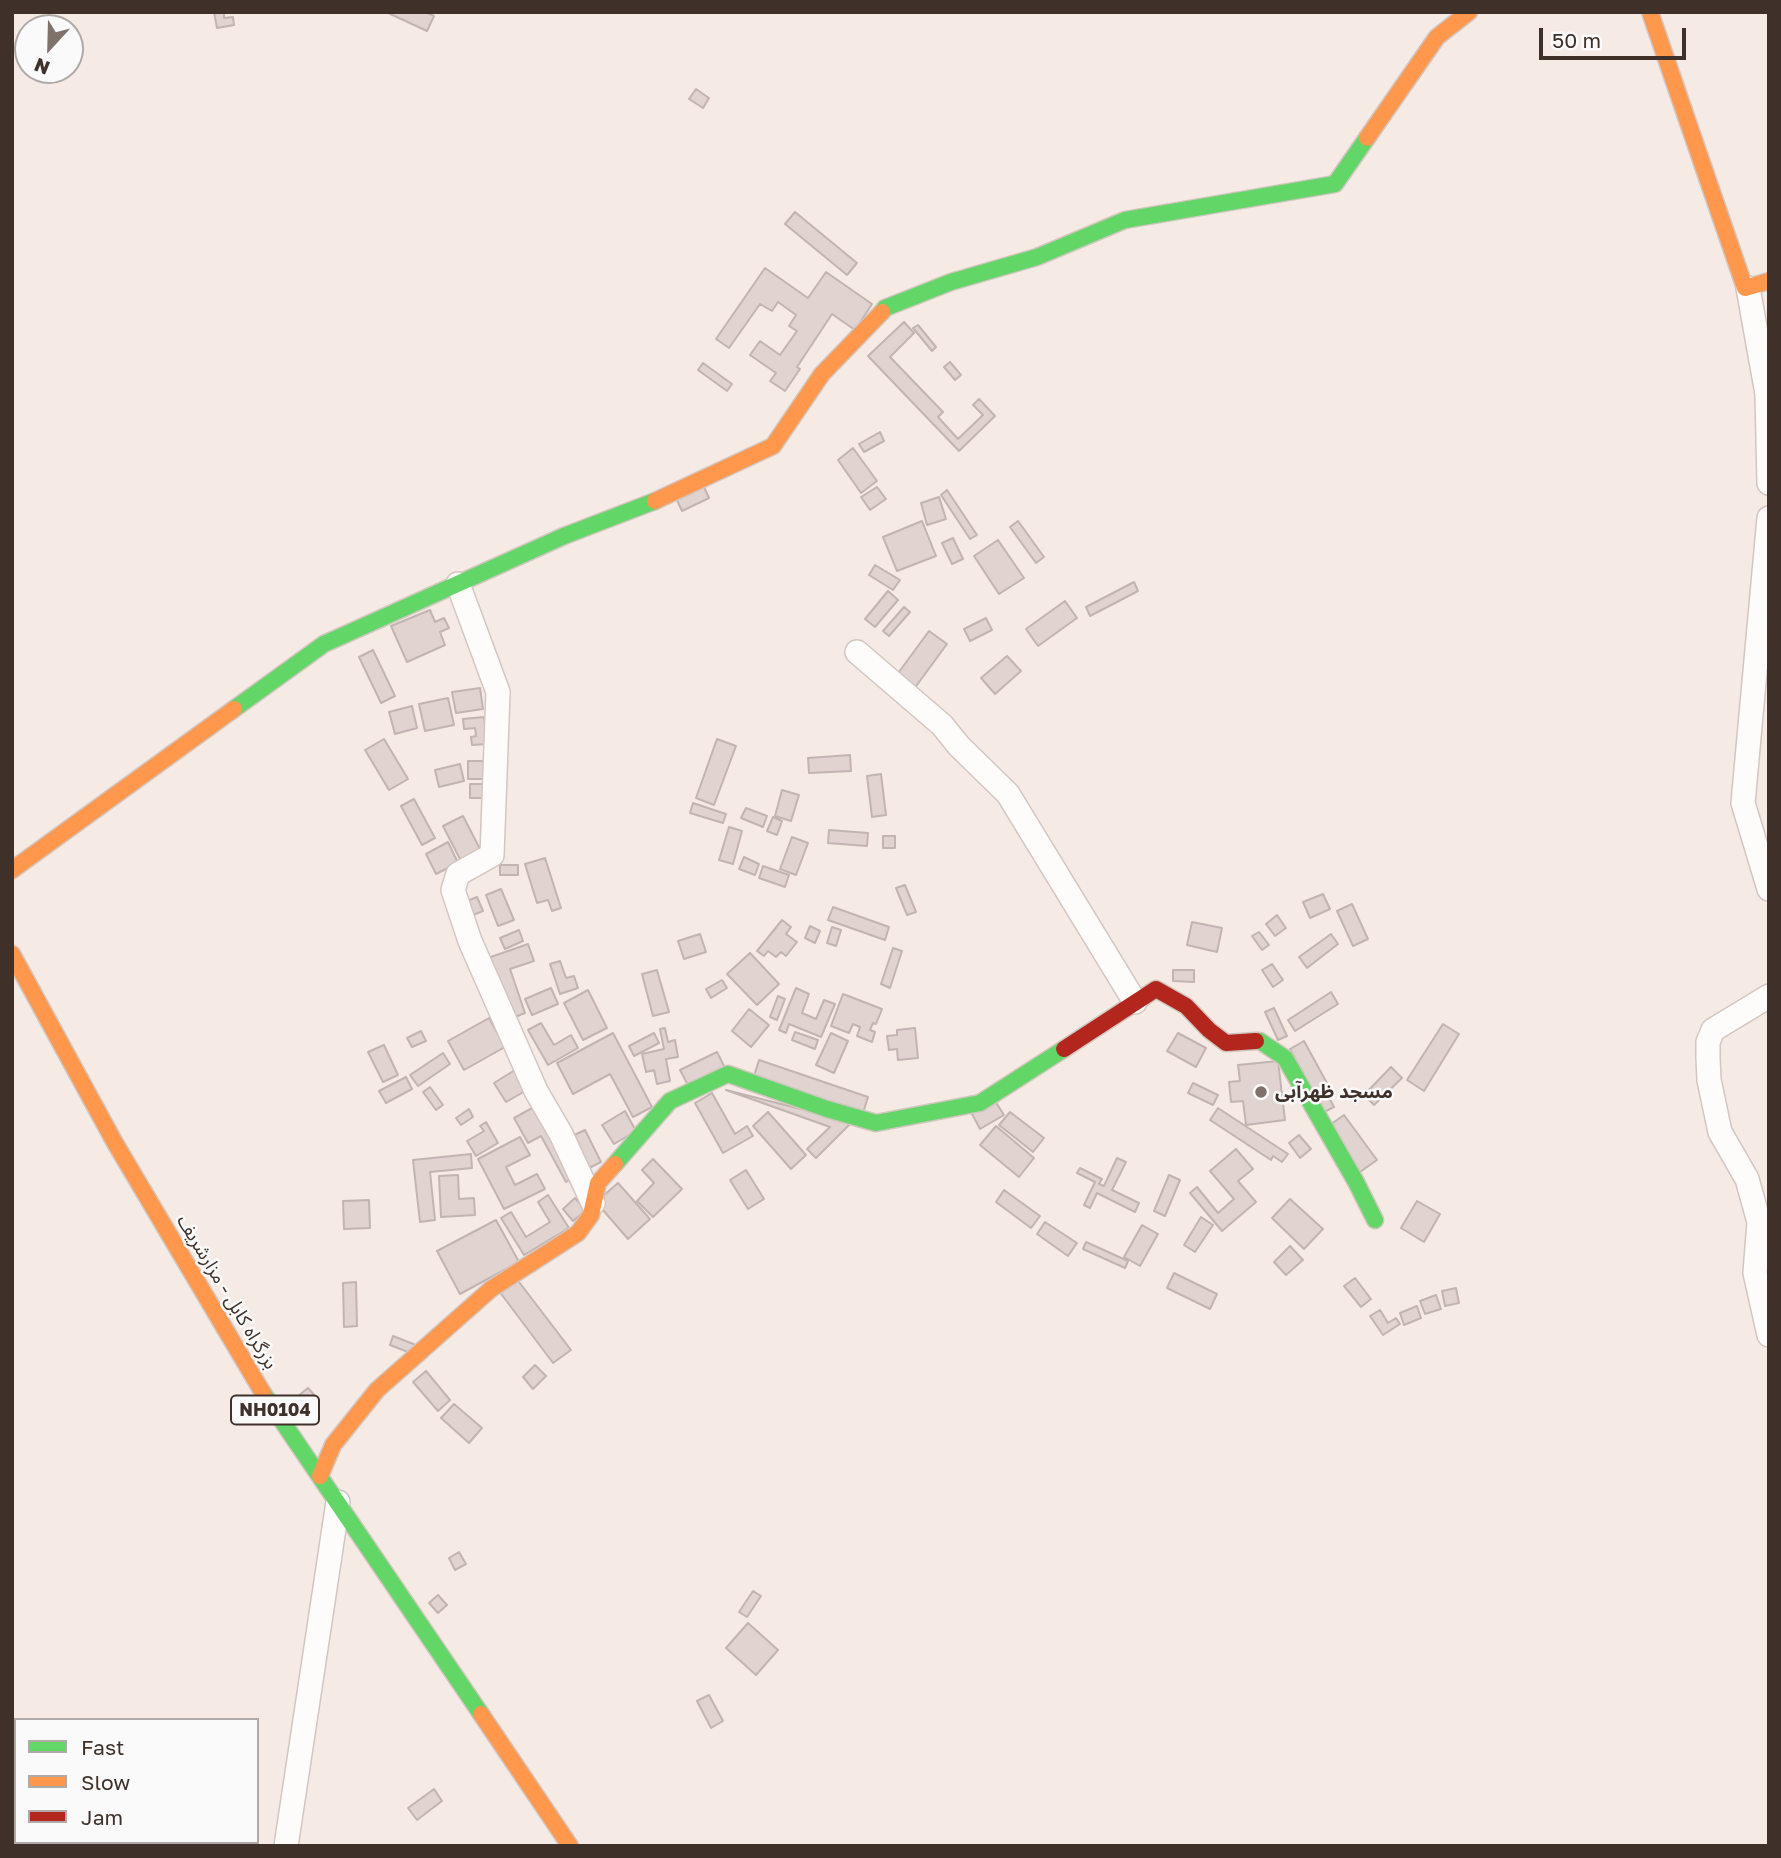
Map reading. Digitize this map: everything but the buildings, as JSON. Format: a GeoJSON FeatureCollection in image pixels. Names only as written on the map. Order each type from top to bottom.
{"type":"FeatureCollection","features":[{"type":"Feature","properties":{"kind":"main road"},"geometry":{"type":"LineString","coordinates":[[12,870],[324,643],[564,536],[659,499],[773,446],[822,374],[885,308],[951,282],[1037,257],[1125,220],[1335,184],[1437,37],[1469,12]]}},
{"type":"Feature","properties":{"kind":"main road"},"geometry":{"type":"LineString","coordinates":[[1650,12],[1745,288],[1758,284]]}},
{"type":"Feature","properties":{"kind":"main road","name":"بزرگراه کابل - مزارشریف"},"geometry":{"type":"LineString","coordinates":[[12,954],[115,1143],[258,1385],[570,1846]]}},
{"type":"Feature","properties":{"kind":"main road"},"geometry":{"type":"LineString","coordinates":[[320,1476],[333,1445],[377,1390],[491,1289],[578,1233],[591,1215],[598,1183],[670,1101],[728,1074],[827,1109],[876,1122],[980,1103],[1156,989],[1186,1006],[1226,1043],[1260,1041],[1285,1058],[1375,1220]]}},
{"type":"Feature","properties":{"kind":"street"},"geometry":{"type":"LineString","coordinates":[[1758,284],[1767,394],[1769,483]]}},
{"type":"Feature","properties":{"kind":"street"},"geometry":{"type":"LineString","coordinates":[[1769,518],[1743,803],[1769,889]]}},
{"type":"Feature","properties":{"kind":"street"},"geometry":{"type":"LineString","coordinates":[[457,584],[498,692],[492,855],[458,874],[453,890],[470,941],[530,1078],[561,1134],[593,1203]]}},
{"type":"Feature","properties":{"kind":"street"},"geometry":{"type":"LineString","coordinates":[[857,652],[942,725],[959,746],[1008,794],[1135,1002]]}},
{"type":"Feature","properties":{"kind":"street"},"geometry":{"type":"LineString","coordinates":[[1769,996],[1713,1030],[1708,1042],[1709,1080],[1720,1132],[1747,1179],[1759,1222],[1755,1273],[1769,1335]]}},
{"type":"Feature","properties":{"kind":"street"},"geometry":{"type":"LineString","coordinates":[[286,1846],[338,1502]]}},
{"type":"Feature","properties":{"kind":"traffic: fast"},"geometry":{"type":"LineString","coordinates":[[882,312],[885,308],[951,282],[1037,257],[1125,220],[1335,184],[1367,138]]}},
{"type":"Feature","properties":{"kind":"traffic: fast"},"geometry":{"type":"LineString","coordinates":[[234,709],[324,644],[564,536],[655,501]]}},
{"type":"Feature","properties":{"kind":"traffic: fast"},"geometry":{"type":"LineString","coordinates":[[1256,1041],[1285,1058],[1375,1220]]}},
{"type":"Feature","properties":{"kind":"traffic: fast"},"geometry":{"type":"LineString","coordinates":[[615,1164],[670,1101],[728,1074],[827,1109],[876,1123],[980,1103],[1064,1049]]}},
{"type":"Feature","properties":{"kind":"traffic: fast"},"geometry":{"type":"LineString","coordinates":[[263,1393],[481,1714]]}},
{"type":"Feature","properties":{"kind":"traffic: slow"},"geometry":{"type":"LineString","coordinates":[[1367,138],[1437,37],[1469,12]]}},
{"type":"Feature","properties":{"kind":"traffic: slow"},"geometry":{"type":"LineString","coordinates":[[1650,12],[1745,288],[1769,281]]}},
{"type":"Feature","properties":{"kind":"traffic: slow"},"geometry":{"type":"LineString","coordinates":[[655,501],[773,446],[822,374],[882,312]]}},
{"type":"Feature","properties":{"kind":"traffic: slow"},"geometry":{"type":"LineString","coordinates":[[12,870],[234,709]]}},
{"type":"Feature","properties":{"kind":"traffic: slow"},"geometry":{"type":"LineString","coordinates":[[12,954],[115,1143],[263,1393]]}},
{"type":"Feature","properties":{"kind":"traffic: slow"},"geometry":{"type":"LineString","coordinates":[[320,1476],[333,1445],[377,1390],[491,1289],[578,1233],[591,1215],[598,1183],[615,1164]]}},
{"type":"Feature","properties":{"kind":"traffic: slow"},"geometry":{"type":"LineString","coordinates":[[481,1714],[570,1846]]}},
{"type":"Feature","properties":{"kind":"traffic: jam"},"geometry":{"type":"LineString","coordinates":[[1064,1049],[1156,989],[1186,1006],[1226,1043],[1256,1041]]}},
{"type":"Feature","properties":{"kind":"place","name":"مسجد ظهرآبی"},"geometry":{"type":"Point","coordinates":[1261,1092]}}]}
